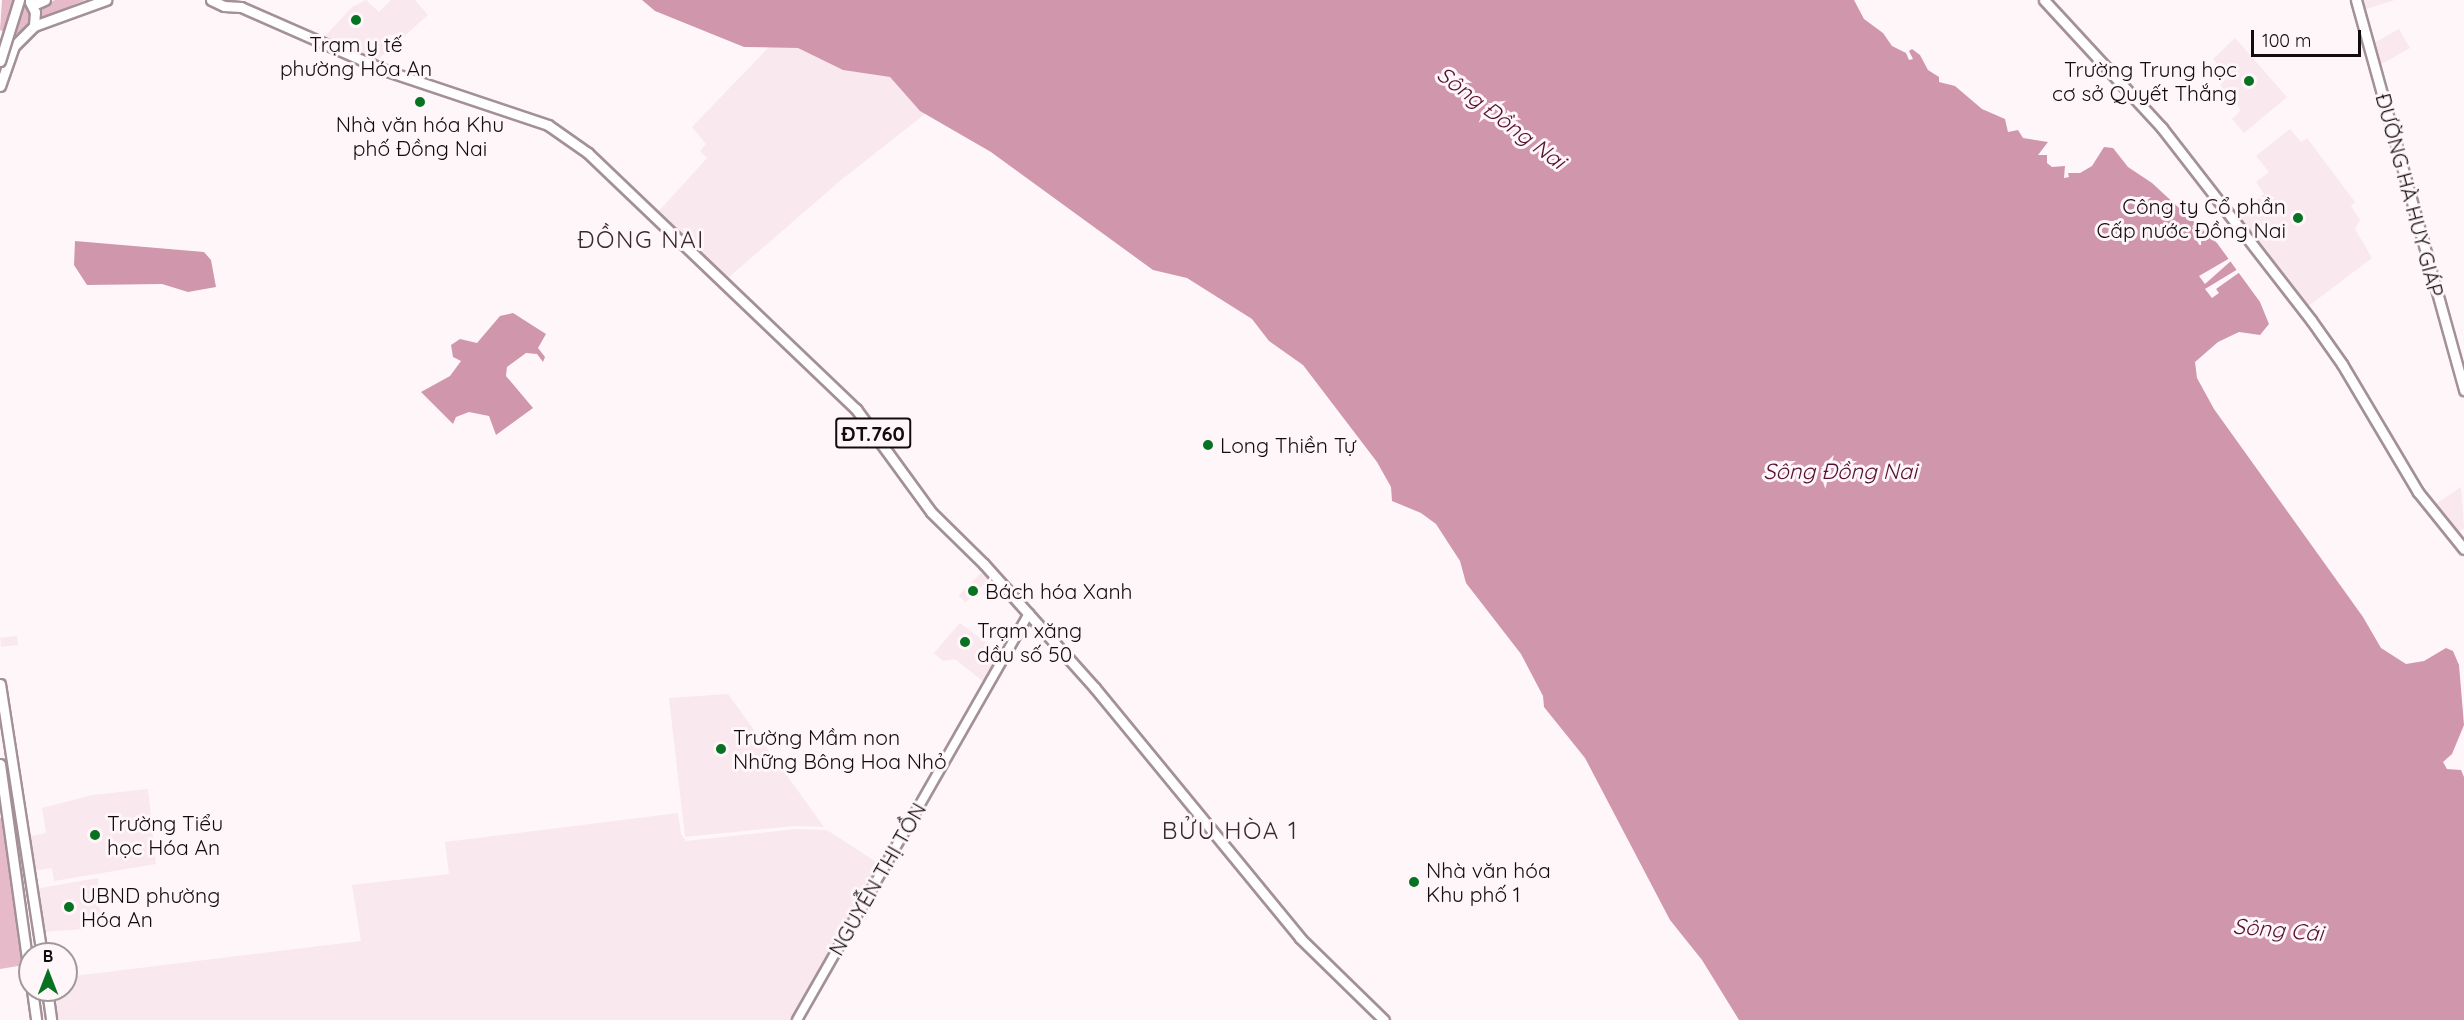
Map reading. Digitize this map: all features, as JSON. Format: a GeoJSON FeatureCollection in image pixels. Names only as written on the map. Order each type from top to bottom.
{"type":"FeatureCollection","features":[{"type":"Feature","properties":{"kind":"main road"},"geometry":{"type":"LineString","coordinates":[[0,61],[19,0]]}},
{"type":"Feature","properties":{"kind":"main road"},"geometry":{"type":"LineString","coordinates":[[33,26],[31,2],[45,0]]}},
{"type":"Feature","properties":{"kind":"main road"},"geometry":{"type":"LineString","coordinates":[[0,86],[14,46],[33,26],[106,0]]}},
{"type":"Feature","properties":{"kind":"main road","name":"ĐT.760"},"geometry":{"type":"LineString","coordinates":[[211,0],[224,6],[238,4],[387,71],[541,123],[572,140],[856,409],[931,512],[1029,613],[1300,938],[1384,1020]]}},
{"type":"Feature","properties":{"kind":"main road"},"geometry":{"type":"LineString","coordinates":[[2044,0],[2162,128],[2311,320],[2418,492],[2464,549]]}},
{"type":"Feature","properties":{"kind":"main road","name":"ĐƯỜNG HÀ HUY GIÁP"},"geometry":{"type":"LineString","coordinates":[[2356,0],[2464,390]]}},
{"type":"Feature","properties":{"kind":"main road"},"geometry":{"type":"LineString","coordinates":[[0,35],[10,39],[25,36]]}},
{"type":"Feature","properties":{"kind":"main road"},"geometry":{"type":"LineString","coordinates":[[0,684],[40,942]]}},
{"type":"Feature","properties":{"kind":"main road"},"geometry":{"type":"LineString","coordinates":[[0,764],[25,942]]}},
{"type":"Feature","properties":{"kind":"main road"},"geometry":{"type":"LineString","coordinates":[[6,811],[17,803]]}},
{"type":"Feature","properties":{"kind":"main road"},"geometry":{"type":"LineString","coordinates":[[34,1002],[36,1020]]}},
{"type":"Feature","properties":{"kind":"main road"},"geometry":{"type":"LineString","coordinates":[[49,1002],[51,1020]]}},
{"type":"Feature","properties":{"kind":"street","name":"NGUYỄN THỊ TỒN"},"geometry":{"type":"LineString","coordinates":[[797,1020],[1029,613]]}},
{"type":"Feature","properties":{"kind":"shaded area"},"geometry":{"type":"Polygon","coordinates":[[[2,0],[22,0],[29,6],[30,23],[22,32],[9,35],[0,30],[2,0]]]}},
{"type":"Feature","properties":{"kind":"shaded area"},"geometry":{"type":"Polygon","coordinates":[[[55,0],[85,0],[40,19],[38,7],[55,0]]]}},
{"type":"Feature","properties":{"kind":"shaded area"},"geometry":{"type":"Polygon","coordinates":[[[366,0],[379,12],[391,0],[415,0],[428,15],[376,61],[325,36],[352,7],[366,0]]]}},
{"type":"Feature","properties":{"kind":"shaded area"},"geometry":{"type":"Polygon","coordinates":[[[2360,0],[2395,0],[2363,10],[2360,0]]]}},
{"type":"Feature","properties":{"kind":"shaded area"},"geometry":{"type":"Polygon","coordinates":[[[2399,29],[2410,48],[2378,66],[2372,44],[2399,29]]]}},
{"type":"Feature","properties":{"kind":"shaded area","name":"Trường Trung học cơ sở Quyết Thắng"},"geometry":{"type":"Polygon","coordinates":[[[2235,38],[2287,97],[2244,133],[2232,119],[2241,110],[2220,85],[2228,77],[2213,59],[2235,38]]]}},
{"type":"Feature","properties":{"kind":"shaded area"},"geometry":{"type":"Polygon","coordinates":[[[769,47],[798,48],[843,70],[890,77],[925,114],[841,180],[728,278],[658,212],[707,158],[700,151],[706,144],[692,127],[769,47]]]}},
{"type":"Feature","properties":{"kind":"shaded area","name":"Công ty Cổ phần Cấp nước Đồng Nai"},"geometry":{"type":"Polygon","coordinates":[[[2290,129],[2301,142],[2307,138],[2355,202],[2351,206],[2360,220],[2355,229],[2372,258],[2306,308],[2236,216],[2264,194],[2256,182],[2269,172],[2256,156],[2290,129]]]}},
{"type":"Feature","properties":{"kind":"shaded area"},"geometry":{"type":"Polygon","coordinates":[[[2461,487],[2464,528],[2457,535],[2433,506],[2461,487]]]}},
{"type":"Feature","properties":{"kind":"shaded area","name":"Bách hóa Xanh"},"geometry":{"type":"Polygon","coordinates":[[[984,570],[991,577],[966,603],[959,595],[984,570]]]}},
{"type":"Feature","properties":{"kind":"shaded area","name":"Trạm xăng dầu số 50"},"geometry":{"type":"Polygon","coordinates":[[[960,623],[1001,654],[985,683],[955,659],[943,661],[934,653],[960,623]]]}},
{"type":"Feature","properties":{"kind":"shaded area"},"geometry":{"type":"Polygon","coordinates":[[[17,636],[18,645],[1,647],[0,638],[17,636]]]}},
{"type":"Feature","properties":{"kind":"shaded area","name":"Trường Mầm non Những Bông Hoa Nhỏ"},"geometry":{"type":"Polygon","coordinates":[[[728,694],[824,827],[795,826],[685,837],[669,698],[728,694]]]}},
{"type":"Feature","properties":{"kind":"shaded area","name":"Trường Tiểu học Hóa An"},"geometry":{"type":"Polygon","coordinates":[[[148,789],[156,864],[54,881],[52,868],[33,871],[27,837],[46,833],[42,808],[93,795],[148,789]]]}},
{"type":"Feature","properties":{"kind":"shaded area"},"geometry":{"type":"Polygon","coordinates":[[[678,813],[681,834],[686,841],[795,829],[827,830],[881,865],[793,1020],[55,1020],[53,1002],[78,1002],[78,976],[361,941],[352,885],[449,874],[445,842],[678,813]]]}},
{"type":"Feature","properties":{"kind":"shaded area"},"geometry":{"type":"Polygon","coordinates":[[[3,817],[21,942],[18,942],[18,966],[0,969],[0,818],[3,817]]]}},
{"type":"Feature","properties":{"kind":"shaded area","name":"UBND phường Hóa An"},"geometry":{"type":"Polygon","coordinates":[[[98,878],[101,921],[84,923],[84,929],[43,932],[35,889],[98,878]]]}},
{"type":"Feature","properties":{"kind":"water","name":"Sông Đồng Nai"},"geometry":{"type":"Polygon","coordinates":[[[642,0],[1854,0],[1864,19],[1883,33],[1892,46],[1906,53],[1909,60],[1913,59],[1909,51],[1912,49],[1920,55],[1928,70],[1939,77],[1939,82],[1955,86],[1982,109],[2005,119],[2008,132],[2018,130],[2023,138],[2048,142],[2038,155],[2047,155],[2047,163],[2052,167],[2065,166],[2064,178],[2069,177],[2068,173],[2080,173],[2092,166],[2104,147],[2113,148],[2128,167],[2152,183],[2217,243],[2260,302],[2269,324],[2260,335],[2239,332],[2218,342],[2195,362],[2197,378],[2214,409],[2363,617],[2381,648],[2406,664],[2424,661],[2446,648],[2453,651],[2459,665],[2464,725],[2452,754],[2443,762],[2447,769],[2461,770],[2464,777],[2464,1020],[1739,1020],[1702,960],[1670,920],[1585,758],[1544,707],[1543,696],[1521,654],[1466,583],[1460,561],[1436,524],[1421,513],[1392,501],[1391,487],[1377,462],[1303,365],[1269,341],[1252,319],[1187,278],[1153,270],[991,152],[920,111],[890,77],[843,70],[798,48],[744,47],[655,11],[642,0]]]}},
{"type":"Feature","properties":{"kind":"water"},"geometry":{"type":"Polygon","coordinates":[[[75,241],[204,252],[211,260],[216,287],[188,292],[162,284],[87,285],[74,265],[75,241]]]}},
{"type":"Feature","properties":{"kind":"water"},"geometry":{"type":"Polygon","coordinates":[[[513,313],[546,334],[538,348],[545,357],[543,362],[537,354],[526,353],[507,367],[506,376],[533,408],[496,435],[489,416],[469,412],[456,417],[453,424],[421,392],[450,376],[461,361],[453,357],[451,345],[460,339],[477,343],[500,316],[513,313]]]}},
{"type":"Feature","properties":{"kind":"pier"},"geometry":{"type":"Polygon","coordinates":[[[2230,258],[2232,260],[2205,284],[2199,276],[2230,258]]]}},
{"type":"Feature","properties":{"kind":"pier"},"geometry":{"type":"Polygon","coordinates":[[[2238,269],[2240,272],[2216,289],[2219,293],[2212,298],[2205,289],[2238,269]]]}},
{"type":"Feature","properties":{"kind":"place","name":"Trạm y tế phường Hóa An"},"geometry":{"type":"Point","coordinates":[356,20]}},
{"type":"Feature","properties":{"kind":"place","name":"Trường Trung học cơ sở Quyết Thắng"},"geometry":{"type":"Point","coordinates":[2249,81]}},
{"type":"Feature","properties":{"kind":"place","name":"Nhà văn hóa Khu phố Đồng Nai"},"geometry":{"type":"Point","coordinates":[420,102]}},
{"type":"Feature","properties":{"kind":"place","name":"Công ty Cổ phần Cấp nước Đồng Nai"},"geometry":{"type":"Point","coordinates":[2298,218]}},
{"type":"Feature","properties":{"kind":"place","name":"Long Thiền Tự"},"geometry":{"type":"Point","coordinates":[1208,445]}},
{"type":"Feature","properties":{"kind":"place","name":"Bách hóa Xanh"},"geometry":{"type":"Point","coordinates":[973,591]}},
{"type":"Feature","properties":{"kind":"place","name":"Trạm xăng dầu số 50"},"geometry":{"type":"Point","coordinates":[965,642]}},
{"type":"Feature","properties":{"kind":"place","name":"Trường Mầm non Những Bông Hoa Nhỏ"},"geometry":{"type":"Point","coordinates":[721,749]}},
{"type":"Feature","properties":{"kind":"place","name":"Trường Tiểu học Hóa An"},"geometry":{"type":"Point","coordinates":[95,835]}},
{"type":"Feature","properties":{"kind":"place","name":"Nhà văn hóa Khu phố 1"},"geometry":{"type":"Point","coordinates":[1414,882]}},
{"type":"Feature","properties":{"kind":"place","name":"UBND phường Hóa An"},"geometry":{"type":"Point","coordinates":[69,907]}},
{"type":"Feature","properties":{"kind":"district","name":"ĐỒNG NAI"},"geometry":{"type":"Point","coordinates":[641,240]}},
{"type":"Feature","properties":{"kind":"district","name":"BỬU HÒA 1"},"geometry":{"type":"Point","coordinates":[1230,831]}},
{"type":"Feature","properties":{"kind":"water label","name":"Sông Cái"},"geometry":{"type":"Point","coordinates":[2278,930]}}]}
